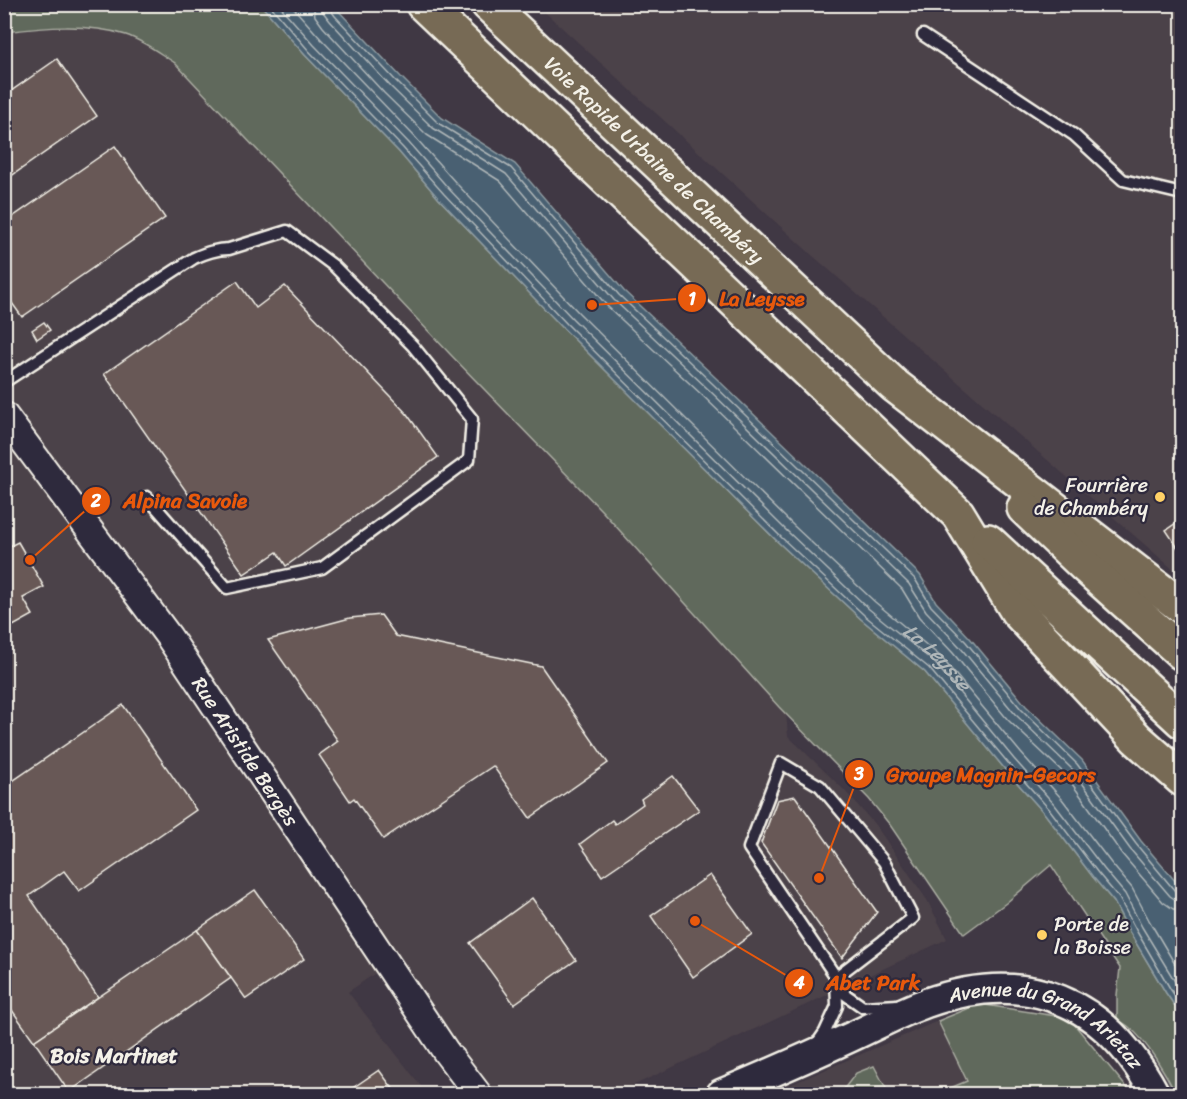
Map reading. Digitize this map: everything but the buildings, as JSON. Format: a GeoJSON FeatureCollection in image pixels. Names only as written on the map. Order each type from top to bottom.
{"type":"FeatureCollection","features":[{"type":"Feature","properties":{"kind":"highway"},"geometry":{"type":"LineString","coordinates":[[423,4],[958,514],[1182,722]]}},
{"type":"Feature","properties":{"kind":"highway","name":"Voie Rapide Urbaine de Chambéry"},"geometry":{"type":"LineString","coordinates":[[488,4],[1085,566],[1182,653]]}},
{"type":"Feature","properties":{"kind":"highway"},"geometry":{"type":"LineString","coordinates":[[884,375],[1182,607]]}},
{"type":"Feature","properties":{"kind":"highway"},"geometry":{"type":"LineString","coordinates":[[958,514],[1017,611],[1137,739],[1182,779]]}},
{"type":"Feature","properties":{"kind":"main road","name":"Avenue du Grand Arietaz"},"geometry":{"type":"LineString","coordinates":[[721,1095],[926,1003],[976,990],[999,988],[1040,992],[1066,1001],[1086,1012],[1118,1040],[1155,1095]]}},
{"type":"Feature","properties":{"kind":"street","name":"Rue Aristide Bergès"},"geometry":{"type":"LineString","coordinates":[[4,415],[169,637],[446,1052],[478,1095]]}},
{"type":"Feature","properties":{"kind":"lane"},"geometry":{"type":"LineString","coordinates":[[923,35],[1074,135],[1124,180],[1182,194]]}},
{"type":"Feature","properties":{"kind":"lane"},"geometry":{"type":"LineString","coordinates":[[4,382],[194,258],[287,231],[334,267],[405,338],[472,419],[469,460],[322,568],[227,588],[147,497]]}},
{"type":"Feature","properties":{"kind":"lane"},"geometry":{"type":"LineString","coordinates":[[836,982],[913,918],[884,862],[820,786],[781,763],[749,848],[836,982],[863,1007],[926,1003]]}},
{"type":"Feature","properties":{"kind":"lane"},"geometry":{"type":"LineString","coordinates":[[807,1057],[825,1032],[837,1006],[836,982]]}},
{"type":"Feature","properties":{"kind":"shaded area"},"geometry":{"type":"Polygon","coordinates":[[[5,5],[166,5],[784,690],[788,736],[845,791],[876,826],[927,900],[947,939],[615,1094],[490,1094],[400,956],[348,992],[427,1094],[5,1094],[5,5]]]}},
{"type":"Feature","properties":{"kind":"shaded area"},"geometry":{"type":"Polygon","coordinates":[[[537,5],[1182,5],[1182,577],[812,255],[537,5]]]}},
{"type":"Feature","properties":{"kind":"shaded area"},"geometry":{"type":"Polygon","coordinates":[[[979,1004],[1132,1094],[769,1094],[938,1021],[979,1004]]]}},
{"type":"Feature","properties":{"kind":"green space"},"geometry":{"type":"Polygon","coordinates":[[[4,5],[261,5],[305,55],[399,152],[439,199],[563,328],[778,542],[861,619],[925,672],[1045,814],[1114,902],[1130,933],[1182,1016],[1182,1094],[1176,1094],[1143,1041],[1117,1019],[1120,968],[1051,865],[1006,903],[964,934],[890,825],[869,799],[779,707],[603,512],[175,63],[139,40],[111,31],[66,27],[5,32],[4,5]]]}},
{"type":"Feature","properties":{"kind":"green space"},"geometry":{"type":"Polygon","coordinates":[[[979,1004],[1069,1018],[1132,1094],[936,1094],[967,1081],[938,1021],[979,1004]]]}},
{"type":"Feature","properties":{"kind":"green space"},"geometry":{"type":"Polygon","coordinates":[[[874,1066],[889,1094],[840,1094],[856,1073],[874,1066]]]}},
{"type":"Feature","properties":{"kind":"water"},"geometry":{"type":"Polygon","coordinates":[[[261,5],[333,5],[442,118],[515,164],[624,291],[920,575],[936,602],[970,638],[1026,706],[1082,760],[1141,841],[1182,891],[1182,1016],[1130,933],[1114,902],[1045,814],[925,672],[861,619],[778,542],[563,328],[439,199],[399,152],[305,55],[261,5]]]}},
{"type":"Feature","properties":{"kind":"place","name":"La Leysse"},"geometry":{"type":"Point","coordinates":[592,305]}},
{"type":"Feature","properties":{"kind":"place","name":"Fourrière de Chambéry"},"geometry":{"type":"Point","coordinates":[1160,497]}},
{"type":"Feature","properties":{"kind":"place","name":"Alpina Savoie"},"geometry":{"type":"Point","coordinates":[30,560]}},
{"type":"Feature","properties":{"kind":"place","name":"Groupe Magnin-Gecors"},"geometry":{"type":"Point","coordinates":[819,878]}},
{"type":"Feature","properties":{"kind":"place","name":"Abet Park"},"geometry":{"type":"Point","coordinates":[695,921]}},
{"type":"Feature","properties":{"kind":"place","name":"Porte de la Boisse"},"geometry":{"type":"Point","coordinates":[1042,935]}},
{"type":"Feature","properties":{"kind":"district","name":"Bois Martinet"},"geometry":{"type":"Point","coordinates":[114,1056]}}]}
